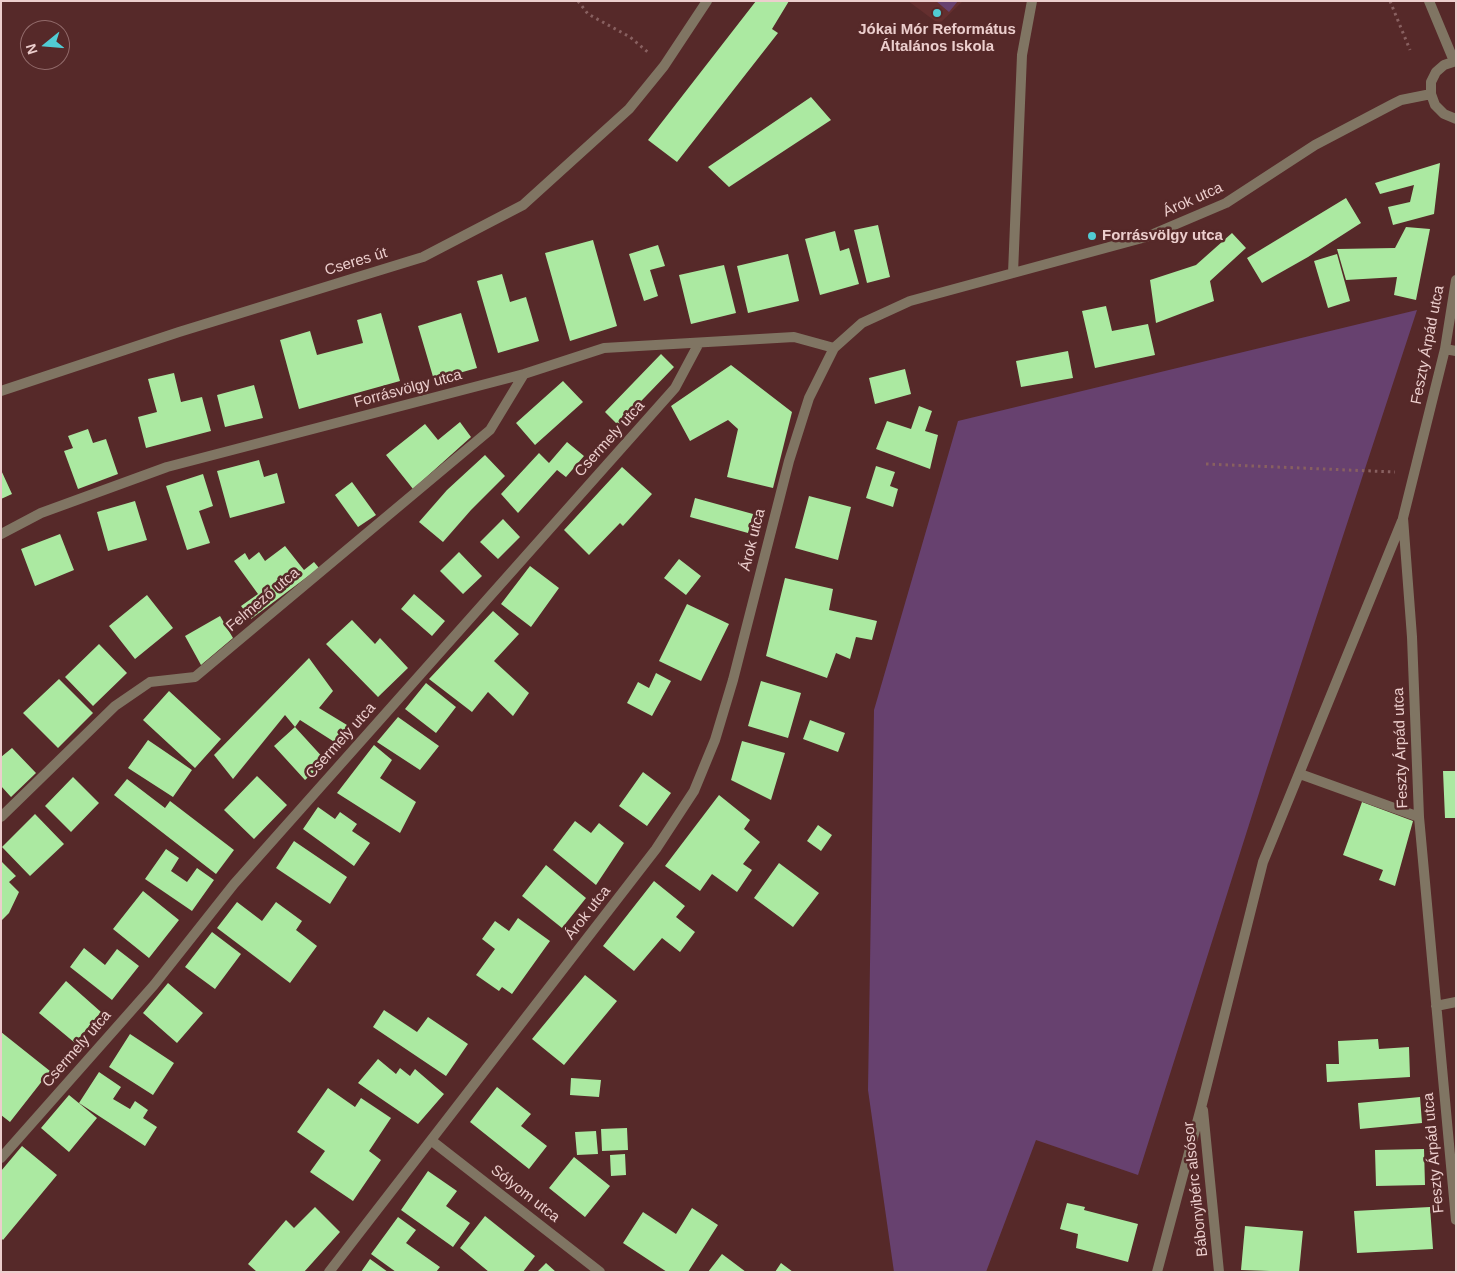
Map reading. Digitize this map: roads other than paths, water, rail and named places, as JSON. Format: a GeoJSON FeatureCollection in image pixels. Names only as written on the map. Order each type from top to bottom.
{"type":"FeatureCollection","features":[{"type":"Feature","properties":{"kind":"street","name":"Cseres út"},"geometry":{"type":"LineString","coordinates":[[1,391],[178,332],[423,257],[523,205],[629,109],[664,66],[707,1]]}},
{"type":"Feature","properties":{"kind":"street"},"geometry":{"type":"LineString","coordinates":[[1013,273],[1022,55],[1032,1]]}},
{"type":"Feature","properties":{"kind":"street"},"geometry":{"type":"LineString","coordinates":[[1430,1],[1455,61],[1444,65],[1436,72],[1431,82],[1431,94],[1435,105],[1444,114],[1456,119]]}},
{"type":"Feature","properties":{"kind":"street","name":"Árok utca"},"geometry":{"type":"LineString","coordinates":[[329,1272],[656,850],[694,791],[715,740],[733,680],[788,461],[809,398],[834,348],[862,323],[910,301],[1155,233],[1226,203],[1315,145],[1401,100],[1431,94]]}},
{"type":"Feature","properties":{"kind":"street","name":"Feszty Árpád utca"},"geometry":{"type":"LineString","coordinates":[[1456,280],[1445,349],[1416,473],[1403,518],[1412,637],[1419,817],[1456,1220]]}},
{"type":"Feature","properties":{"kind":"street","name":"Forrásvölgy utca"},"geometry":{"type":"LineString","coordinates":[[1,534],[40,513],[167,467],[524,374],[604,348],[794,337],[834,348]]}},
{"type":"Feature","properties":{"kind":"street","name":"Csermely utca"},"geometry":{"type":"LineString","coordinates":[[1,1158],[154,985],[234,884],[675,388],[699,343]]}},
{"type":"Feature","properties":{"kind":"street"},"geometry":{"type":"LineString","coordinates":[[1445,349],[1456,351]]}},
{"type":"Feature","properties":{"kind":"street","name":"Felmező utca"},"geometry":{"type":"LineString","coordinates":[[1,818],[115,706],[150,682],[195,676],[490,430],[524,374]]}},
{"type":"Feature","properties":{"kind":"street"},"geometry":{"type":"LineString","coordinates":[[1157,1272],[1202,1104],[1263,862],[1403,518]]}},
{"type":"Feature","properties":{"kind":"street"},"geometry":{"type":"LineString","coordinates":[[1300,774],[1419,817]]}},
{"type":"Feature","properties":{"kind":"street"},"geometry":{"type":"LineString","coordinates":[[1436,1006],[1456,1002]]}},
{"type":"Feature","properties":{"kind":"street","name":"Bábonyibérc alsósor"},"geometry":{"type":"LineString","coordinates":[[1202,1104],[1219,1272]]}},
{"type":"Feature","properties":{"kind":"street","name":"Sólyom utca"},"geometry":{"type":"LineString","coordinates":[[432,1141],[600,1272]]}},
{"type":"Feature","properties":{"kind":"place","name":"Jókai Mór Református Általános Iskola"},"geometry":{"type":"Point","coordinates":[937,13]}},
{"type":"Feature","properties":{"kind":"place","name":"Forrásvölgy utca"},"geometry":{"type":"Point","coordinates":[1092,236]}}]}
